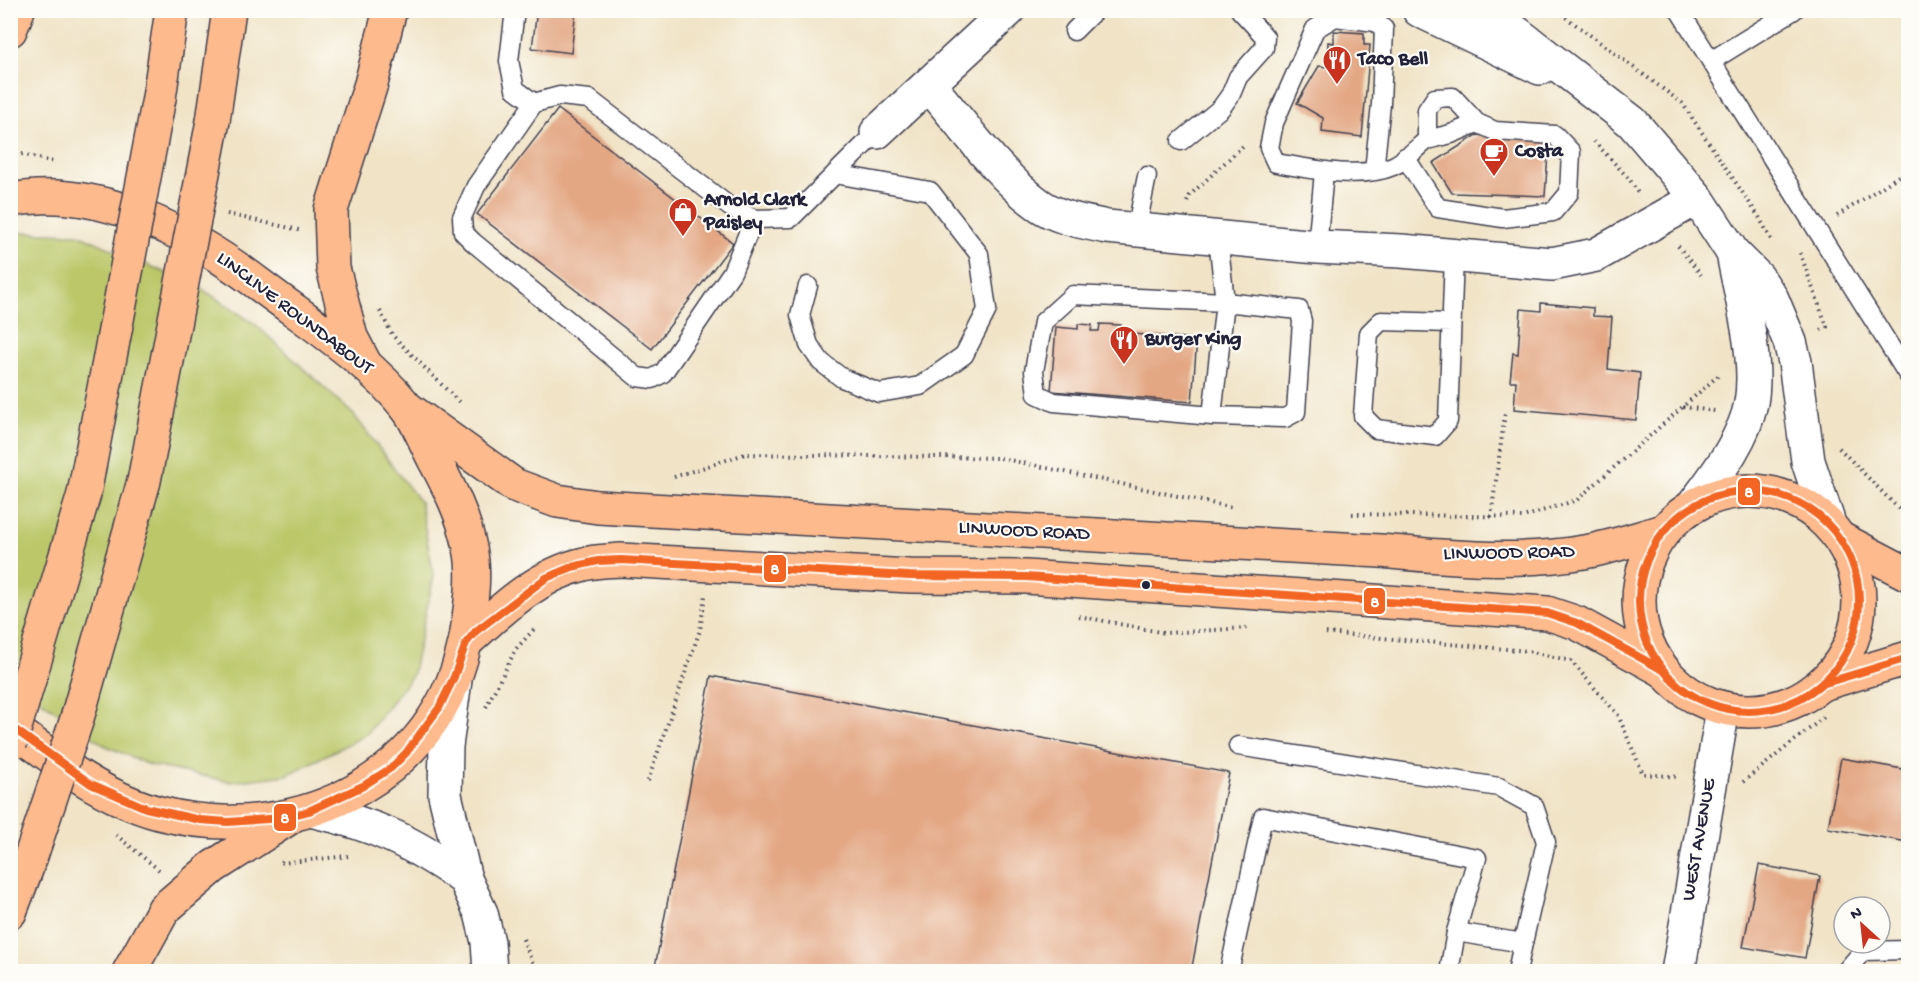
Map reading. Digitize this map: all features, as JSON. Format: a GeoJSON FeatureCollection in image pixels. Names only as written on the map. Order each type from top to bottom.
{"type":"FeatureCollection","features":[{"type":"Feature","properties":{"kind":"main road"},"geometry":{"type":"LineString","coordinates":[[10,30],[18,10]]}},
{"type":"Feature","properties":{"kind":"main road"},"geometry":{"type":"LineString","coordinates":[[10,744],[84,494],[159,98],[172,10]]}},
{"type":"Feature","properties":{"kind":"main road"},"geometry":{"type":"LineString","coordinates":[[10,912],[76,722],[144,481],[213,121],[229,10]]}},
{"type":"Feature","properties":{"kind":"main road"},"geometry":{"type":"LineString","coordinates":[[365,364],[351,337],[333,268],[331,210],[371,84],[390,10]]}},
{"type":"Feature","properties":{"kind":"main road","name":"LINCLIVE ROUNDABOUT"},"geometry":{"type":"LineString","coordinates":[[10,200],[22,198],[77,200],[119,209],[166,225],[236,267],[365,364],[408,409],[459,510],[470,549],[473,586],[467,641],[455,676],[432,721],[405,755],[359,789],[302,814],[259,822],[212,822],[159,813],[118,798],[78,776],[10,726]]}},
{"type":"Feature","properties":{"kind":"main road","name":"LINWOOD ROAD"},"geometry":{"type":"LineString","coordinates":[[408,409],[514,485],[557,501],[598,507],[1466,558],[1539,557],[1585,552],[1664,531]]}},
{"type":"Feature","properties":{"kind":"main road"},"geometry":{"type":"LineString","coordinates":[[1661,669],[1644,637],[1638,599],[1645,563],[1664,531],[1693,506],[1728,493],[1766,492],[1800,503],[1835,532],[1908,574]]}},
{"type":"Feature","properties":{"kind":"main road"},"geometry":{"type":"LineString","coordinates":[[1826,698],[1858,624],[1859,588],[1849,554],[1835,532]]}},
{"type":"Feature","properties":{"kind":"main road"},"geometry":{"type":"LineString","coordinates":[[467,641],[507,605],[551,577],[584,563],[621,560],[910,576],[1026,577],[1546,613],[1577,623],[1661,669],[1689,694],[1724,709],[1758,711],[1826,698],[1908,658]]}},
{"type":"Feature","properties":{"kind":"main road"},"geometry":{"type":"LineString","coordinates":[[129,972],[164,909],[213,867],[302,814]]}},
{"type":"Feature","properties":{"kind":"street"},"geometry":{"type":"LineString","coordinates":[[877,132],[1009,10]]}},
{"type":"Feature","properties":{"kind":"street"},"geometry":{"type":"LineString","coordinates":[[1419,10],[1604,99]]}},
{"type":"Feature","properties":{"kind":"street"},"geometry":{"type":"LineString","coordinates":[[1487,10],[1632,122],[1697,198],[1733,253],[1758,278],[1784,325],[1795,362],[1808,461],[1835,532]]}},
{"type":"Feature","properties":{"kind":"street"},"geometry":{"type":"LineString","coordinates":[[929,85],[1012,181],[1038,205],[1075,220],[1136,231],[1530,264],[1575,261],[1596,255],[1624,242],[1697,198]]}},
{"type":"Feature","properties":{"kind":"street"},"geometry":{"type":"LineString","coordinates":[[1693,506],[1740,433],[1751,404],[1750,357],[1733,253]]}},
{"type":"Feature","properties":{"kind":"street"},"geometry":{"type":"LineString","coordinates":[[455,676],[446,746],[445,795],[465,879],[481,913],[488,942],[490,972]]}},
{"type":"Feature","properties":{"kind":"street","name":"WEST AVENUE"},"geometry":{"type":"LineString","coordinates":[[1684,970],[1711,780],[1724,709]]}},
{"type":"Feature","properties":{"kind":"street"},"geometry":{"type":"LineString","coordinates":[[302,814],[353,820],[387,832],[425,852],[465,879]]}},
{"type":"Feature","properties":{"kind":"lane"},"geometry":{"type":"LineString","coordinates":[[515,10],[508,61],[515,89],[534,103]]}},
{"type":"Feature","properties":{"kind":"lane"},"geometry":{"type":"LineString","coordinates":[[1074,31],[1095,10]]}},
{"type":"Feature","properties":{"kind":"lane"},"geometry":{"type":"LineString","coordinates":[[1181,141],[1221,108],[1232,94],[1238,77],[1264,48],[1265,37],[1240,10]]}},
{"type":"Feature","properties":{"kind":"lane"},"geometry":{"type":"LineString","coordinates":[[1462,10],[1462,15],[1538,67]]}},
{"type":"Feature","properties":{"kind":"lane"},"geometry":{"type":"LineString","coordinates":[[1515,10],[1518,17],[1604,99]]}},
{"type":"Feature","properties":{"kind":"lane"},"geometry":{"type":"LineString","coordinates":[[1679,10],[1908,375]]}},
{"type":"Feature","properties":{"kind":"lane"},"geometry":{"type":"LineString","coordinates":[[1711,61],[1794,10]]}},
{"type":"Feature","properties":{"kind":"lane"},"geometry":{"type":"LineString","coordinates":[[1374,171],[1381,104],[1384,29],[1376,22],[1335,17],[1315,28],[1274,123],[1269,148],[1276,163],[1324,172],[1374,171],[1394,165],[1427,140],[1450,135],[1478,123]]}},
{"type":"Feature","properties":{"kind":"lane"},"geometry":{"type":"LineString","coordinates":[[754,219],[732,272],[663,374],[652,379],[637,377],[463,232],[462,217],[477,186],[534,103],[560,96],[589,99],[730,207],[754,219],[791,218],[877,132]]}},
{"type":"Feature","properties":{"kind":"lane"},"geometry":{"type":"LineString","coordinates":[[1405,157],[1438,208],[1503,218],[1553,213],[1569,192],[1571,152],[1555,135],[1495,131],[1478,123],[1453,97],[1435,98],[1427,110],[1427,140]]}},
{"type":"Feature","properties":{"kind":"lane"},"geometry":{"type":"LineString","coordinates":[[1317,247],[1324,172]]}},
{"type":"Feature","properties":{"kind":"lane"},"geometry":{"type":"LineString","coordinates":[[808,286],[800,315],[808,345],[821,362],[842,378],[879,393],[920,386],[964,355],[987,310],[979,254],[930,191],[835,174]]}},
{"type":"Feature","properties":{"kind":"lane"},"geometry":{"type":"LineString","coordinates":[[1136,231],[1147,176]]}},
{"type":"Feature","properties":{"kind":"lane"},"geometry":{"type":"LineString","coordinates":[[1212,416],[1225,302],[1218,238]]}},
{"type":"Feature","properties":{"kind":"lane"},"geometry":{"type":"LineString","coordinates":[[1451,324],[1381,321],[1369,333],[1364,416],[1376,429],[1435,436],[1448,421],[1454,256]]}},
{"type":"Feature","properties":{"kind":"lane"},"geometry":{"type":"LineString","coordinates":[[1073,294],[1225,302],[1299,310],[1302,321],[1296,412],[1285,418],[1212,416],[1054,402],[1037,394],[1034,371],[1043,322],[1073,294]]}},
{"type":"Feature","properties":{"kind":"lane"},"geometry":{"type":"LineString","coordinates":[[1238,746],[1499,787],[1534,806],[1546,842],[1517,972]]}},
{"type":"Feature","properties":{"kind":"lane"},"geometry":{"type":"LineString","coordinates":[[1229,972],[1263,817],[1477,858],[1456,932],[1449,972]]}},
{"type":"Feature","properties":{"kind":"lane"},"geometry":{"type":"LineString","coordinates":[[1456,932],[1523,943]]}},
{"type":"Feature","properties":{"kind":"lane"},"geometry":{"type":"LineString","coordinates":[[1845,972],[1863,951],[1908,950]]}},
{"type":"Feature","properties":{"kind":"path"},"geometry":{"type":"LineString","coordinates":[[1173,234],[1190,195],[1253,136]]}},
{"type":"Feature","properties":{"kind":"path"},"geometry":{"type":"LineString","coordinates":[[10,151],[64,165]]}},
{"type":"Feature","properties":{"kind":"path"},"geometry":{"type":"LineString","coordinates":[[223,213],[331,237]]}},
{"type":"Feature","properties":{"kind":"path"},"geometry":{"type":"LineString","coordinates":[[379,308],[393,336],[464,408]]}},
{"type":"Feature","properties":{"kind":"path"},"geometry":{"type":"LineString","coordinates":[[1817,331],[1820,340]]}},
{"type":"Feature","properties":{"kind":"path"},"geometry":{"type":"LineString","coordinates":[[1349,514],[1523,518],[1577,500],[1725,370]]}},
{"type":"Feature","properties":{"kind":"path"},"geometry":{"type":"LineString","coordinates":[[1491,517],[1505,413]]}},
{"type":"Feature","properties":{"kind":"path"},"geometry":{"type":"LineString","coordinates":[[1836,444],[1900,510],[1908,512]]}},
{"type":"Feature","properties":{"kind":"path"},"geometry":{"type":"LineString","coordinates":[[666,480],[745,453],[1000,458],[1244,510]]}},
{"type":"Feature","properties":{"kind":"path"},"geometry":{"type":"LineString","coordinates":[[693,594],[717,595]]}},
{"type":"Feature","properties":{"kind":"path"},"geometry":{"type":"LineString","coordinates":[[648,781],[700,630],[705,594]]}},
{"type":"Feature","properties":{"kind":"path"},"geometry":{"type":"LineString","coordinates":[[1071,614],[1165,633],[1256,627]]}},
{"type":"Feature","properties":{"kind":"path"},"geometry":{"type":"LineString","coordinates":[[484,712],[516,649],[539,624]]}},
{"type":"Feature","properties":{"kind":"path"},"geometry":{"type":"LineString","coordinates":[[1315,632],[1528,651],[1571,661],[1618,715],[1643,774],[1744,782],[1826,698]]}},
{"type":"Feature","properties":{"kind":"path"},"geometry":{"type":"LineString","coordinates":[[113,831],[171,880],[182,893]]}},
{"type":"Feature","properties":{"kind":"path"},"geometry":{"type":"LineString","coordinates":[[521,935],[534,967],[532,972]]}},
{"type":"Feature","properties":{"kind":"green space"},"geometry":{"type":"Polygon","coordinates":[[[14,232],[78,234],[202,289],[255,324],[354,415],[420,502],[434,576],[412,676],[366,735],[287,775],[231,782],[149,765],[104,745],[11,679],[11,234],[14,232]]]}},
{"type":"Feature","properties":{"kind":"building"},"geometry":{"type":"Polygon","coordinates":[[[537,10],[576,10],[571,53],[532,48],[537,10]]]}},
{"type":"Feature","properties":{"kind":"building","name":"Taco Bell"},"geometry":{"type":"Polygon","coordinates":[[[1334,31],[1364,33],[1364,45],[1370,45],[1362,137],[1322,132],[1323,118],[1297,103],[1319,66],[1327,67],[1328,42],[1334,43],[1334,31]]]}},
{"type":"Feature","properties":{"kind":"building"},"geometry":{"type":"Polygon","coordinates":[[[558,109],[733,243],[652,349],[477,214],[558,109]]]}},
{"type":"Feature","properties":{"kind":"building","name":"Costa"},"geometry":{"type":"Polygon","coordinates":[[[1477,135],[1549,140],[1545,196],[1452,193],[1433,163],[1477,135]]]}},
{"type":"Feature","properties":{"kind":"building"},"geometry":{"type":"Polygon","coordinates":[[[1541,303],[1593,308],[1593,316],[1612,317],[1608,369],[1640,373],[1636,420],[1514,409],[1516,381],[1510,381],[1513,353],[1518,354],[1521,309],[1541,311],[1541,303]]]}},
{"type":"Feature","properties":{"kind":"building","name":"Burger King"},"geometry":{"type":"Polygon","coordinates":[[[1078,324],[1092,325],[1091,331],[1099,331],[1100,324],[1121,325],[1120,333],[1197,339],[1192,402],[1051,391],[1056,327],[1078,329],[1078,324]]]}},
{"type":"Feature","properties":{"kind":"building"},"geometry":{"type":"Polygon","coordinates":[[[711,676],[1229,773],[1191,972],[654,972],[711,676]]]}},
{"type":"Feature","properties":{"kind":"building"},"geometry":{"type":"Polygon","coordinates":[[[1841,758],[1908,770],[1908,842],[1828,828],[1841,758]]]}},
{"type":"Feature","properties":{"kind":"building"},"geometry":{"type":"Polygon","coordinates":[[[1759,865],[1820,876],[1805,958],[1743,947],[1759,865]]]}},
{"type":"Feature","properties":{"kind":"transit line","name":"8"},"geometry":{"type":"LineString","coordinates":[[1749,491],[1770,493],[1801,504],[1827,523],[1846,549],[1857,580],[1859,601],[1857,622],[1846,653],[1827,679],[1801,698],[1770,709],[1749,711],[1728,709],[1697,698],[1671,679],[1652,653],[1641,622],[1639,601],[1641,580],[1652,549],[1671,523],[1697,504],[1728,493],[1749,491]]}},
{"type":"Feature","properties":{"kind":"transit line","name":"8"},"geometry":{"type":"LineString","coordinates":[[10,726],[91,784],[146,808],[200,820],[228,822],[282,818],[309,811],[363,786],[391,768],[406,753],[439,708],[454,677],[466,643],[476,631],[546,578],[572,567],[598,561],[621,560],[910,576],[1026,577],[1547,613],[1577,623],[1661,669]]}},
{"type":"Feature","properties":{"kind":"transit line","name":"8"},"geometry":{"type":"LineString","coordinates":[[1822,684],[1908,658]]}},
{"type":"Feature","properties":{"kind":"place","name":"Taco Bell"},"geometry":{"type":"Point","coordinates":[1337,86]}},
{"type":"Feature","properties":{"kind":"place","name":"Costa"},"geometry":{"type":"Point","coordinates":[1494,178]}},
{"type":"Feature","properties":{"kind":"place","name":"Arnold Clark Paisley"},"geometry":{"type":"Point","coordinates":[683,238]}},
{"type":"Feature","properties":{"kind":"place","name":"Burger King"},"geometry":{"type":"Point","coordinates":[1124,366]}}]}
